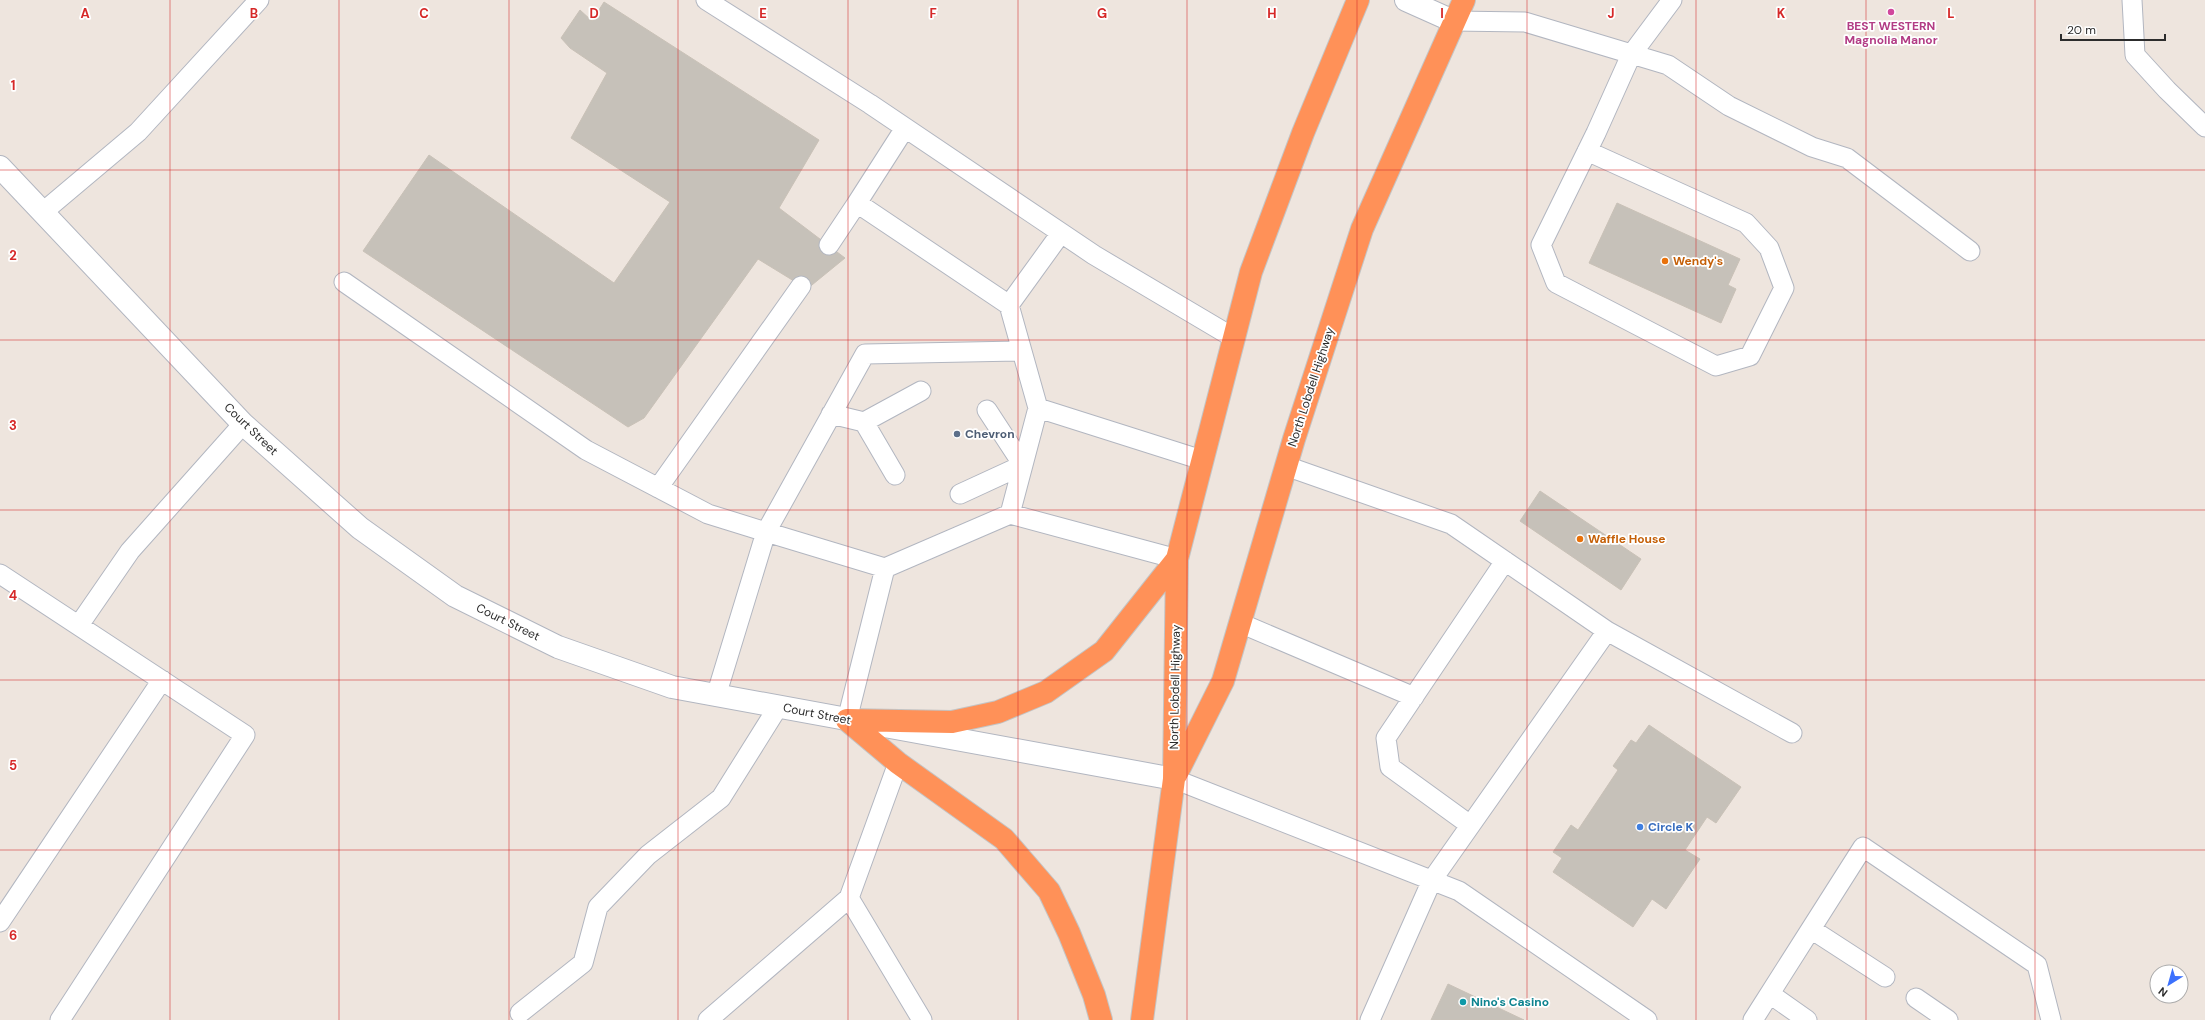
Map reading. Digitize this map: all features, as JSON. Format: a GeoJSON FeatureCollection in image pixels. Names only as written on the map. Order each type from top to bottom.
{"type":"FeatureCollection","features":[{"type":"Feature","properties":{"kind":"highway","name":"North Lobdell Highway"},"geometry":{"type":"LineString","coordinates":[[1142,1020],[1174,780],[1177,559],[1251,272],[1303,133],[1358,0]]}},
{"type":"Feature","properties":{"kind":"highway","name":"North Lobdell Highway"},"geometry":{"type":"LineString","coordinates":[[1174,780],[1223,681],[1286,466],[1362,229],[1453,20],[1464,0]]}},
{"type":"Feature","properties":{"kind":"highway"},"geometry":{"type":"LineString","coordinates":[[847,720],[952,722],[998,712],[1046,692],[1104,651],[1177,559]]}},
{"type":"Feature","properties":{"kind":"highway"},"geometry":{"type":"LineString","coordinates":[[847,720],[898,763],[1004,839],[1049,891],[1069,932],[1094,995],[1101,1020]]}},
{"type":"Feature","properties":{"kind":"main road"},"geometry":{"type":"LineString","coordinates":[[1406,0],[1453,20]]}},
{"type":"Feature","properties":{"kind":"main road","name":"Court Street"},"geometry":{"type":"LineString","coordinates":[[0,167],[244,424],[360,528],[455,596],[558,647],[672,687],[1174,780]]}},
{"type":"Feature","properties":{"kind":"lane"},"geometry":{"type":"LineString","coordinates":[[43,212],[138,132],[259,0]]}},
{"type":"Feature","properties":{"kind":"lane"},"geometry":{"type":"LineString","coordinates":[[706,0],[905,128],[1094,255],[1234,338]]}},
{"type":"Feature","properties":{"kind":"lane"},"geometry":{"type":"LineString","coordinates":[[1587,151],[1746,223],[1769,248],[1784,288],[1750,356],[1716,366],[1556,283],[1541,245],[1587,151],[1631,55],[1672,0]]}},
{"type":"Feature","properties":{"kind":"lane"},"geometry":{"type":"LineString","coordinates":[[2132,0],[2135,55],[2167,90],[2205,126]]}},
{"type":"Feature","properties":{"kind":"lane"},"geometry":{"type":"LineString","coordinates":[[1453,20],[1525,22],[1668,65],[1729,106],[1812,148],[1847,158],[1970,251]]}},
{"type":"Feature","properties":{"kind":"lane"},"geometry":{"type":"LineString","coordinates":[[829,245],[905,128]]}},
{"type":"Feature","properties":{"kind":"lane"},"geometry":{"type":"LineString","coordinates":[[857,203],[1010,305],[1038,408],[1010,514]]}},
{"type":"Feature","properties":{"kind":"lane"},"geometry":{"type":"LineString","coordinates":[[1010,305],[1061,233]]}},
{"type":"Feature","properties":{"kind":"lane"},"geometry":{"type":"LineString","coordinates":[[344,282],[586,450],[708,514],[885,568],[1010,514],[1177,559]]}},
{"type":"Feature","properties":{"kind":"lane"},"geometry":{"type":"LineString","coordinates":[[658,488],[801,286]]}},
{"type":"Feature","properties":{"kind":"lane"},"geometry":{"type":"LineString","coordinates":[[716,696],[766,532],[865,354],[1022,351]]}},
{"type":"Feature","properties":{"kind":"lane"},"geometry":{"type":"LineString","coordinates":[[831,414],[864,422],[921,391]]}},
{"type":"Feature","properties":{"kind":"lane"},"geometry":{"type":"LineString","coordinates":[[1038,408],[1202,460]]}},
{"type":"Feature","properties":{"kind":"lane"},"geometry":{"type":"LineString","coordinates":[[987,410],[1023,465]]}},
{"type":"Feature","properties":{"kind":"lane"},"geometry":{"type":"LineString","coordinates":[[864,422],[895,475]]}},
{"type":"Feature","properties":{"kind":"lane"},"geometry":{"type":"LineString","coordinates":[[79,625],[130,551],[244,424]]}},
{"type":"Feature","properties":{"kind":"lane"},"geometry":{"type":"LineString","coordinates":[[960,494],[1023,465]]}},
{"type":"Feature","properties":{"kind":"lane"},"geometry":{"type":"LineString","coordinates":[[1286,466],[1451,524],[1607,631],[1792,733]]}},
{"type":"Feature","properties":{"kind":"lane"},"geometry":{"type":"LineString","coordinates":[[1470,825],[1390,767],[1386,738],[1505,561]]}},
{"type":"Feature","properties":{"kind":"lane"},"geometry":{"type":"LineString","coordinates":[[847,720],[885,568]]}},
{"type":"Feature","properties":{"kind":"lane"},"geometry":{"type":"LineString","coordinates":[[0,574],[245,735],[60,1020]]}},
{"type":"Feature","properties":{"kind":"lane"},"geometry":{"type":"LineString","coordinates":[[1240,623],[1414,697]]}},
{"type":"Feature","properties":{"kind":"lane"},"geometry":{"type":"LineString","coordinates":[[1370,1020],[1432,880],[1607,631]]}},
{"type":"Feature","properties":{"kind":"lane"},"geometry":{"type":"LineString","coordinates":[[0,922],[162,680]]}},
{"type":"Feature","properties":{"kind":"lane"},"geometry":{"type":"LineString","coordinates":[[520,1013],[583,963],[598,908],[648,855],[721,798],[778,707]]}},
{"type":"Feature","properties":{"kind":"lane"},"geometry":{"type":"LineString","coordinates":[[708,1020],[850,898],[898,763]]}},
{"type":"Feature","properties":{"kind":"lane"},"geometry":{"type":"LineString","coordinates":[[1174,780],[1459,891],[1623,1013],[1647,1020]]}},
{"type":"Feature","properties":{"kind":"lane"},"geometry":{"type":"LineString","coordinates":[[1753,1020],[1863,847],[2037,966],[2051,1020]]}},
{"type":"Feature","properties":{"kind":"lane"},"geometry":{"type":"LineString","coordinates":[[850,898],[922,1020]]}},
{"type":"Feature","properties":{"kind":"lane"},"geometry":{"type":"LineString","coordinates":[[1811,929],[1885,977]]}},
{"type":"Feature","properties":{"kind":"lane"},"geometry":{"type":"LineString","coordinates":[[1770,994],[1807,1020]]}},
{"type":"Feature","properties":{"kind":"lane"},"geometry":{"type":"LineString","coordinates":[[1916,998],[1948,1020]]}},
{"type":"Feature","properties":{"kind":"building"},"geometry":{"type":"Polygon","coordinates":[[[604,2],[819,140],[779,208],[845,258],[807,289],[758,259],[644,418],[628,427],[363,251],[429,155],[614,283],[670,202],[571,138],[607,73],[570,48],[561,38],[580,10],[592,21],[604,2]]]}},
{"type":"Feature","properties":{"kind":"building","name":"Wendy's"},"geometry":{"type":"Polygon","coordinates":[[[1617,203],[1740,259],[1728,285],[1736,289],[1721,323],[1589,263],[1617,203]]]}},
{"type":"Feature","properties":{"kind":"building","name":"Waffle House"},"geometry":{"type":"Polygon","coordinates":[[[1540,491],[1641,559],[1621,590],[1520,521],[1540,491]]]}},
{"type":"Feature","properties":{"kind":"building","name":"Circle K"},"geometry":{"type":"Polygon","coordinates":[[[1649,725],[1741,787],[1716,823],[1707,817],[1685,850],[1700,859],[1666,909],[1652,899],[1633,927],[1553,872],[1562,858],[1553,852],[1571,825],[1578,830],[1618,770],[1613,766],[1631,740],[1636,743],[1649,725]]]}},
{"type":"Feature","properties":{"kind":"building","name":"Nino's Casino"},"geometry":{"type":"Polygon","coordinates":[[[1448,984],[1524,1020],[1431,1020],[1448,984]]]}},
{"type":"Feature","properties":{"kind":"place","name":"BEST WESTERN Magnolia Manor"},"geometry":{"type":"Point","coordinates":[1891,12]}},
{"type":"Feature","properties":{"kind":"place","name":"Wendy's"},"geometry":{"type":"Point","coordinates":[1665,261]}},
{"type":"Feature","properties":{"kind":"place","name":"Chevron"},"geometry":{"type":"Point","coordinates":[957,434]}},
{"type":"Feature","properties":{"kind":"place","name":"Waffle House"},"geometry":{"type":"Point","coordinates":[1580,539]}},
{"type":"Feature","properties":{"kind":"place","name":"Circle K"},"geometry":{"type":"Point","coordinates":[1640,827]}},
{"type":"Feature","properties":{"kind":"place","name":"Nino's Casino"},"geometry":{"type":"Point","coordinates":[1463,1002]}}]}
